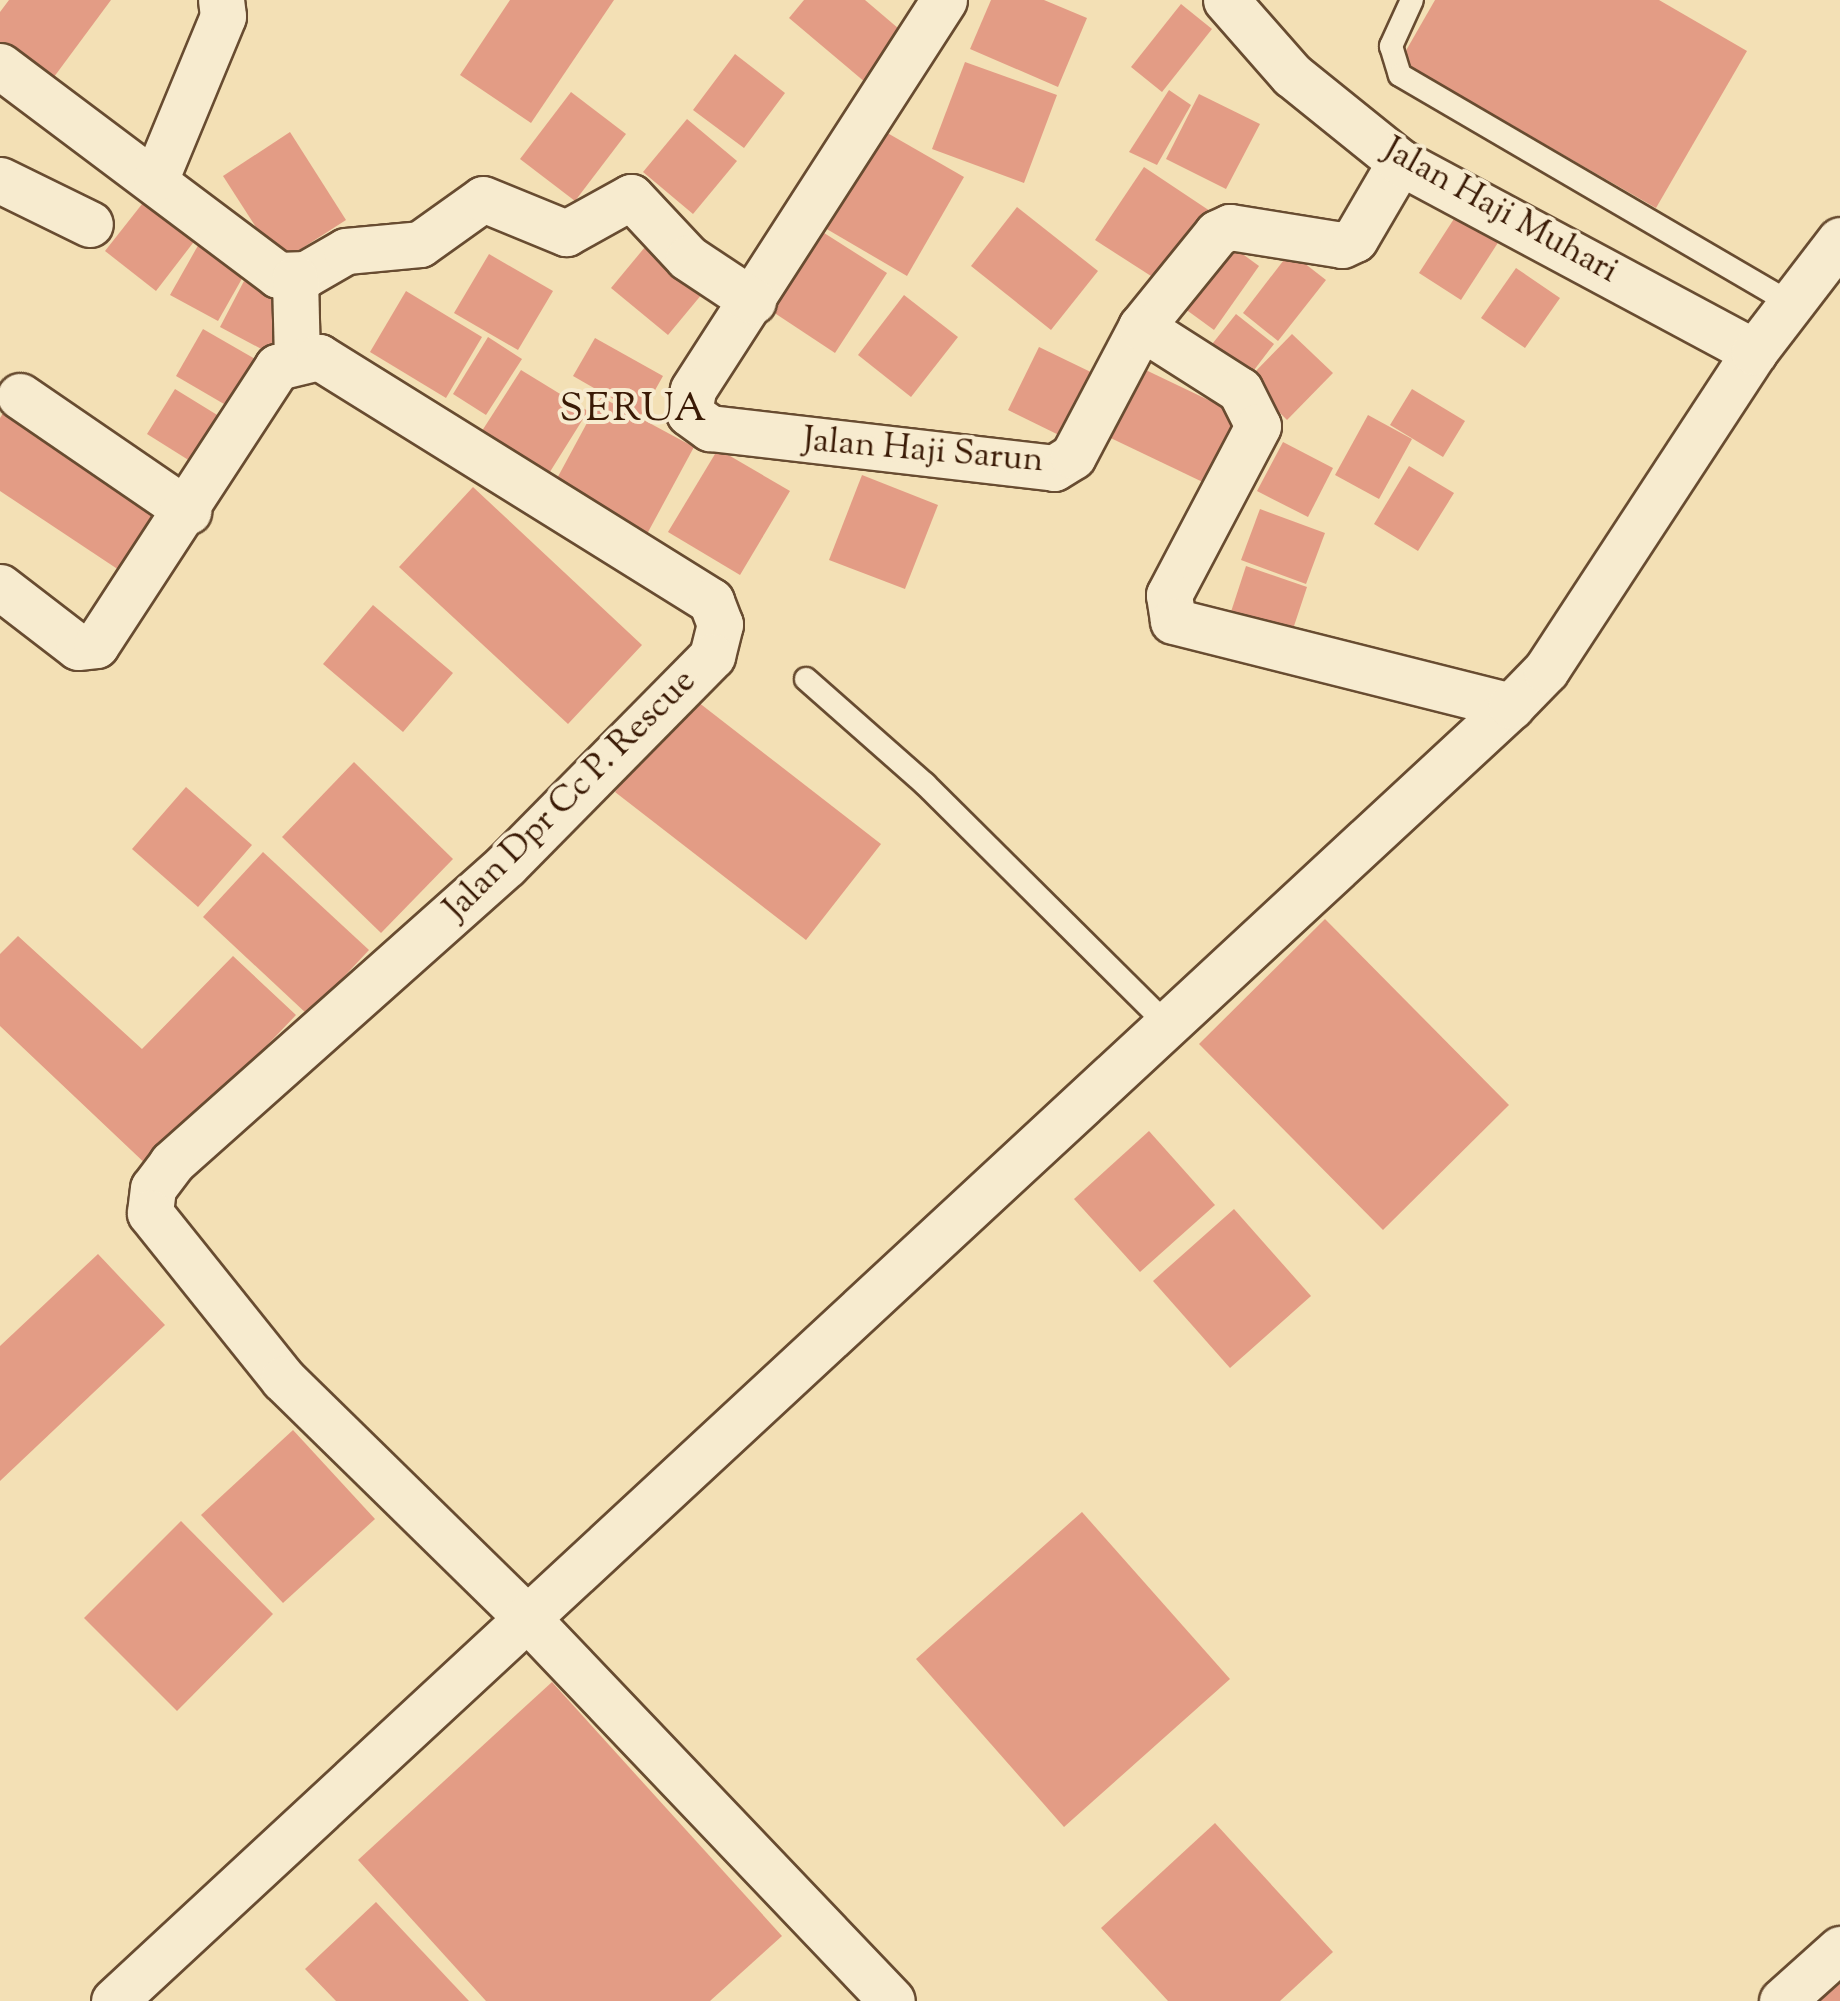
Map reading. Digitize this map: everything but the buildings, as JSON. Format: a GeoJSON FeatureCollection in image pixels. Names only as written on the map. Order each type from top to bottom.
{"type":"FeatureCollection","features":[{"type":"Feature","properties":{"kind":"street"},"geometry":{"type":"LineString","coordinates":[[156,178],[223,16],[220,0]]}},
{"type":"Feature","properties":{"kind":"street"},"geometry":{"type":"LineString","coordinates":[[0,66],[156,178],[278,275],[295,278],[346,251],[420,244],[483,199],[566,233],[622,197],[638,202],[688,258],[753,302],[944,0]]}},
{"type":"Feature","properties":{"kind":"street","name":"Jalan Haji Muhari"},"geometry":{"type":"LineString","coordinates":[[1226,0],[1292,75],[1400,162],[1754,352]]}},
{"type":"Feature","properties":{"kind":"street","name":"Jalan Haji Sarun"},"geometry":{"type":"LineString","coordinates":[[753,302],[693,390],[687,404],[696,420],[723,433],[1054,468],[1072,456],[1141,327],[1208,240],[1230,227],[1287,240],[1342,245],[1354,239],[1400,162]]}},
{"type":"Feature","properties":{"kind":"street"},"geometry":{"type":"LineString","coordinates":[[0,180],[90,224]]}},
{"type":"Feature","properties":{"kind":"street"},"geometry":{"type":"LineString","coordinates":[[114,2001],[526,1616],[1170,1027],[1511,706],[1594,602],[1754,352],[1840,240]]}},
{"type":"Feature","properties":{"kind":"street"},"geometry":{"type":"LineString","coordinates":[[0,587],[88,650],[188,511],[278,367],[297,358],[295,278]]}},
{"type":"Feature","properties":{"kind":"street"},"geometry":{"type":"LineString","coordinates":[[1141,327],[1240,390],[1258,426],[1169,595],[1173,621],[1511,706]]}},
{"type":"Feature","properties":{"kind":"street","name":"Jalan Dpr Cc P. Rescue"},"geometry":{"type":"LineString","coordinates":[[297,358],[319,357],[651,561],[712,601],[720,624],[712,656],[606,766],[153,1188],[150,1213],[164,1239],[283,1378],[526,1616],[892,2001]]}},
{"type":"Feature","properties":{"kind":"street"},"geometry":{"type":"LineString","coordinates":[[20,396],[188,511]]}},
{"type":"Feature","properties":{"kind":"street"},"geometry":{"type":"LineString","coordinates":[[1782,2001],[1840,1948]]}},
{"type":"Feature","properties":{"kind":"lane"},"geometry":{"type":"LineString","coordinates":[[1412,0],[1391,46],[1400,76],[1790,303]]}},
{"type":"Feature","properties":{"kind":"lane"},"geometry":{"type":"LineString","coordinates":[[806,679],[925,784],[1170,1027]]}},
{"type":"Feature","properties":{"kind":"district","name":"SERUA"},"geometry":{"type":"Point","coordinates":[634,411]}}]}
